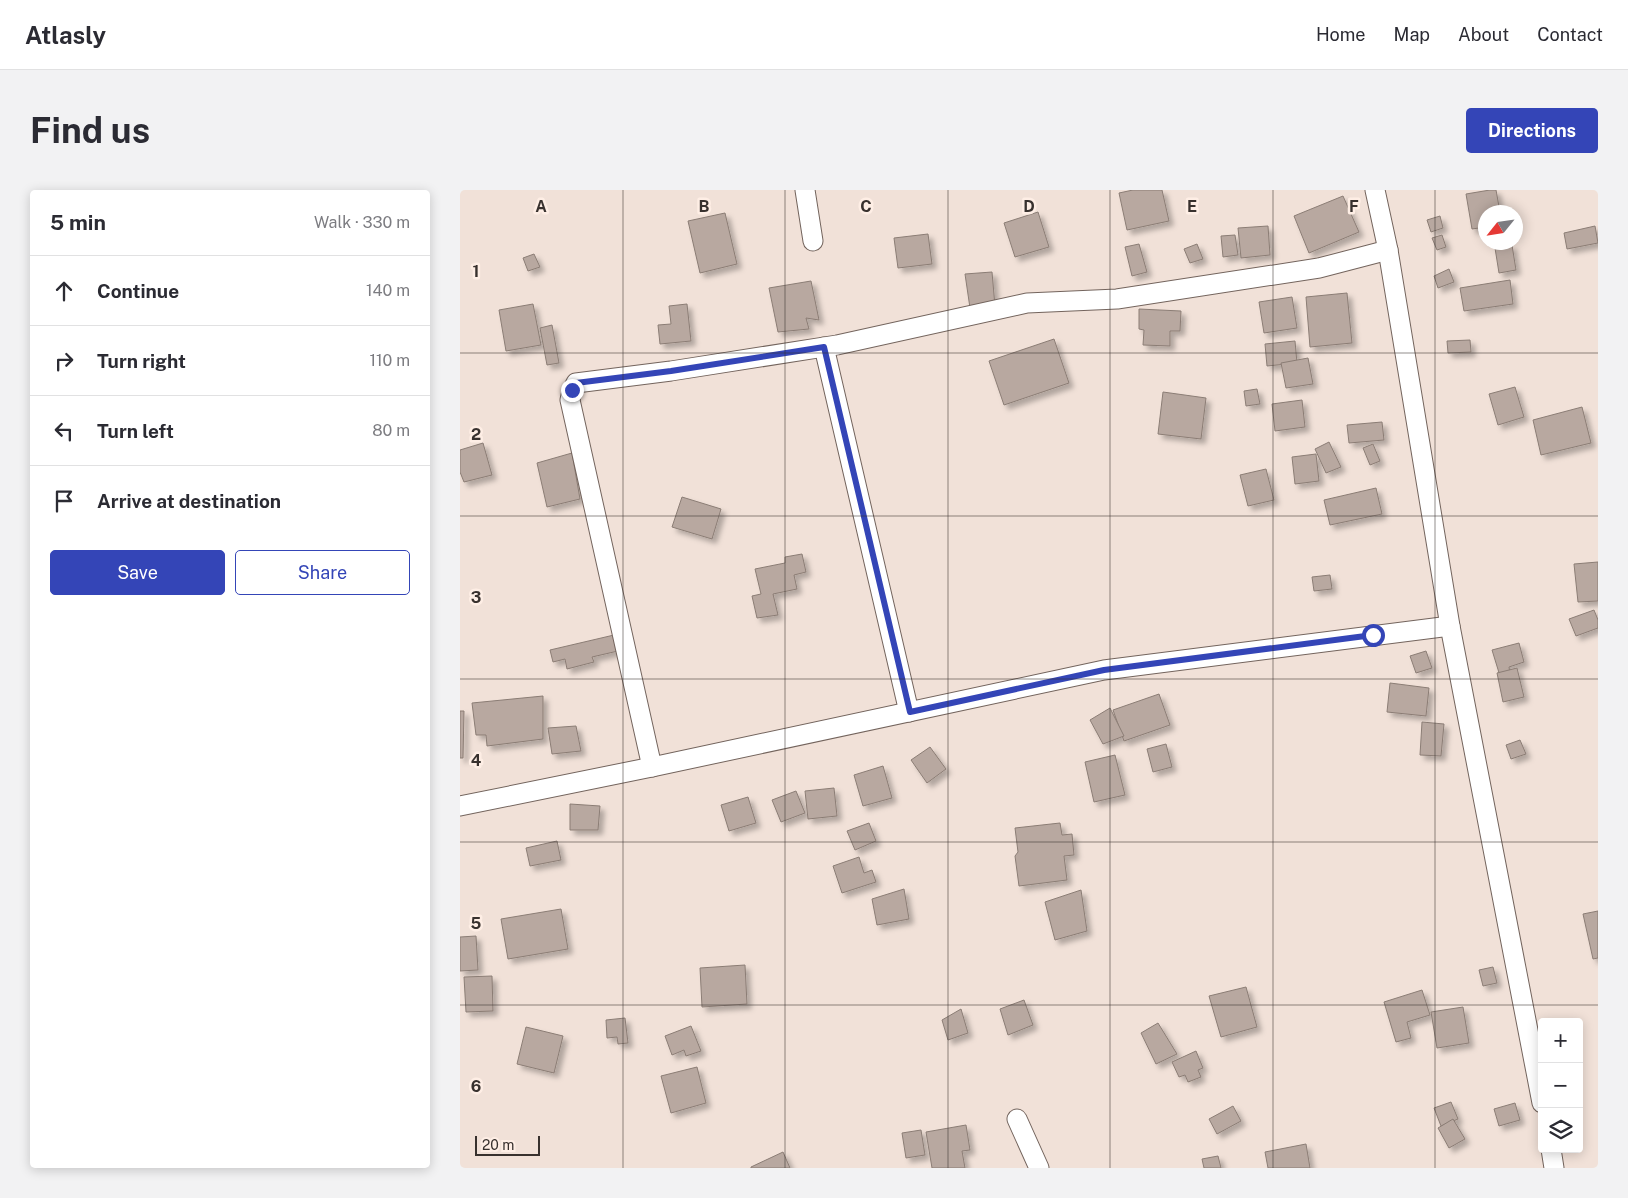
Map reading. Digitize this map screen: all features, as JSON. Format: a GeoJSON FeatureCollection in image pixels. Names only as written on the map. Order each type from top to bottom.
{"type":"FeatureCollection","features":[{"type":"Feature","properties":{"kind":"street"},"geometry":{"type":"LineString","coordinates":[[805,190],[812,241]]}},
{"type":"Feature","properties":{"kind":"street"},"geometry":{"type":"LineString","coordinates":[[1375,190],[1388,250],[1450,626],[1538,1082]]}},
{"type":"Feature","properties":{"kind":"street"},"geometry":{"type":"LineString","coordinates":[[652,767],[570,400],[576,383],[680,370],[824,347],[1027,302],[1126,297],[1319,268],[1388,250]]}},
{"type":"Feature","properties":{"kind":"street"},"geometry":{"type":"LineString","coordinates":[[824,347],[910,712]]}},
{"type":"Feature","properties":{"kind":"street"},"geometry":{"type":"LineString","coordinates":[[460,806],[652,767],[1104,670],[1450,626]]}},
{"type":"Feature","properties":{"kind":"street"},"geometry":{"type":"LineString","coordinates":[[1017,1119],[1039,1168]]}},
{"type":"Feature","properties":{"kind":"street"},"geometry":{"type":"LineString","coordinates":[[1552,1153],[1554,1168]]}},
{"type":"Feature","properties":{"kind":"building"},"geometry":{"type":"Polygon","coordinates":[[[1133,190],[1162,190],[1169,221],[1127,230],[1119,193],[1133,190]]]}},
{"type":"Feature","properties":{"kind":"building"},"geometry":{"type":"Polygon","coordinates":[[[1496,190],[1499,205],[1478,205],[1478,228],[1472,229],[1466,194],[1496,190]]]}},
{"type":"Feature","properties":{"kind":"building"},"geometry":{"type":"Polygon","coordinates":[[[1343,196],[1359,232],[1309,253],[1294,216],[1343,196]]]}},
{"type":"Feature","properties":{"kind":"building"},"geometry":{"type":"Polygon","coordinates":[[[1038,212],[1049,247],[1015,257],[1004,223],[1038,212]]]}},
{"type":"Feature","properties":{"kind":"building"},"geometry":{"type":"Polygon","coordinates":[[[725,213],[737,264],[700,273],[688,221],[725,213]]]}},
{"type":"Feature","properties":{"kind":"building"},"geometry":{"type":"Polygon","coordinates":[[[1440,216],[1443,228],[1431,232],[1427,220],[1440,216]]]}},
{"type":"Feature","properties":{"kind":"building"},"geometry":{"type":"Polygon","coordinates":[[[1268,226],[1270,255],[1241,258],[1238,228],[1268,226]]]}},
{"type":"Feature","properties":{"kind":"building"},"geometry":{"type":"Polygon","coordinates":[[[1595,226],[1598,243],[1567,249],[1564,233],[1595,226]]]}},
{"type":"Feature","properties":{"kind":"building"},"geometry":{"type":"Polygon","coordinates":[[[928,234],[932,264],[898,268],[894,238],[928,234]]]}},
{"type":"Feature","properties":{"kind":"building"},"geometry":{"type":"Polygon","coordinates":[[[1235,235],[1238,255],[1223,257],[1221,236],[1235,235]]]}},
{"type":"Feature","properties":{"kind":"building"},"geometry":{"type":"Polygon","coordinates":[[[1442,235],[1446,247],[1437,250],[1432,238],[1442,235]]]}},
{"type":"Feature","properties":{"kind":"building"},"geometry":{"type":"Polygon","coordinates":[[[1139,244],[1147,272],[1132,276],[1125,247],[1139,244]]]}},
{"type":"Feature","properties":{"kind":"building"},"geometry":{"type":"Polygon","coordinates":[[[1197,244],[1203,259],[1190,263],[1184,249],[1197,244]]]}},
{"type":"Feature","properties":{"kind":"building"},"geometry":{"type":"Polygon","coordinates":[[[1495,250],[1513,250],[1516,270],[1499,273],[1495,250]]]}},
{"type":"Feature","properties":{"kind":"building"},"geometry":{"type":"Polygon","coordinates":[[[534,254],[540,267],[528,271],[523,258],[534,254]]]}},
{"type":"Feature","properties":{"kind":"building"},"geometry":{"type":"Polygon","coordinates":[[[1449,269],[1454,282],[1438,288],[1434,276],[1449,269]]]}},
{"type":"Feature","properties":{"kind":"building"},"geometry":{"type":"Polygon","coordinates":[[[992,272],[995,306],[970,308],[965,274],[992,272]]]}},
{"type":"Feature","properties":{"kind":"building"},"geometry":{"type":"Polygon","coordinates":[[[1510,280],[1513,304],[1464,311],[1460,288],[1510,280]]]}},
{"type":"Feature","properties":{"kind":"building"},"geometry":{"type":"Polygon","coordinates":[[[811,281],[819,320],[806,318],[809,329],[778,332],[769,288],[811,281]]]}},
{"type":"Feature","properties":{"kind":"building"},"geometry":{"type":"Polygon","coordinates":[[[1347,293],[1352,343],[1310,347],[1306,297],[1347,293]]]}},
{"type":"Feature","properties":{"kind":"building"},"geometry":{"type":"Polygon","coordinates":[[[1292,297],[1297,328],[1264,333],[1259,302],[1292,297]]]}},
{"type":"Feature","properties":{"kind":"building"},"geometry":{"type":"Polygon","coordinates":[[[533,304],[541,345],[506,351],[499,310],[533,304]]]}},
{"type":"Feature","properties":{"kind":"building"},"geometry":{"type":"Polygon","coordinates":[[[687,304],[691,341],[660,344],[658,325],[671,324],[669,306],[687,304]]]}},
{"type":"Feature","properties":{"kind":"building"},"geometry":{"type":"Polygon","coordinates":[[[1139,309],[1181,311],[1180,331],[1170,331],[1170,346],[1143,345],[1144,330],[1139,329],[1139,309]]]}},
{"type":"Feature","properties":{"kind":"building"},"geometry":{"type":"Polygon","coordinates":[[[552,325],[559,363],[547,365],[540,328],[552,325]]]}},
{"type":"Feature","properties":{"kind":"building"},"geometry":{"type":"Polygon","coordinates":[[[1054,339],[1069,383],[1004,405],[989,361],[1054,339]]]}},
{"type":"Feature","properties":{"kind":"building"},"geometry":{"type":"Polygon","coordinates":[[[1470,340],[1471,352],[1448,353],[1447,341],[1470,340]]]}},
{"type":"Feature","properties":{"kind":"building"},"geometry":{"type":"Polygon","coordinates":[[[1295,341],[1297,363],[1267,366],[1265,344],[1295,341]]]}},
{"type":"Feature","properties":{"kind":"building"},"geometry":{"type":"Polygon","coordinates":[[[1308,358],[1313,384],[1286,388],[1281,363],[1308,358]]]}},
{"type":"Feature","properties":{"kind":"building"},"geometry":{"type":"Polygon","coordinates":[[[1515,387],[1524,417],[1498,425],[1489,394],[1515,387]]]}},
{"type":"Feature","properties":{"kind":"building"},"geometry":{"type":"Polygon","coordinates":[[[1257,389],[1260,404],[1246,406],[1244,391],[1257,389]]]}},
{"type":"Feature","properties":{"kind":"building"},"geometry":{"type":"Polygon","coordinates":[[[1163,392],[1206,398],[1201,439],[1158,434],[1163,392]]]}},
{"type":"Feature","properties":{"kind":"building"},"geometry":{"type":"Polygon","coordinates":[[[1302,400],[1305,427],[1275,431],[1272,404],[1302,400]]]}},
{"type":"Feature","properties":{"kind":"building"},"geometry":{"type":"Polygon","coordinates":[[[1582,407],[1591,443],[1541,455],[1533,420],[1582,407]]]}},
{"type":"Feature","properties":{"kind":"building"},"geometry":{"type":"Polygon","coordinates":[[[1382,422],[1384,440],[1349,443],[1347,425],[1382,422]]]}},
{"type":"Feature","properties":{"kind":"building"},"geometry":{"type":"Polygon","coordinates":[[[1329,442],[1341,467],[1326,473],[1315,449],[1329,442]]]}},
{"type":"Feature","properties":{"kind":"building"},"geometry":{"type":"Polygon","coordinates":[[[483,443],[492,475],[464,482],[460,472],[460,450],[483,443]]]}},
{"type":"Feature","properties":{"kind":"building"},"geometry":{"type":"Polygon","coordinates":[[[1373,444],[1380,461],[1370,465],[1363,448],[1373,444]]]}},
{"type":"Feature","properties":{"kind":"building"},"geometry":{"type":"Polygon","coordinates":[[[572,453],[580,499],[547,507],[537,463],[572,453]]]}},
{"type":"Feature","properties":{"kind":"building"},"geometry":{"type":"Polygon","coordinates":[[[1316,454],[1319,481],[1295,484],[1292,457],[1316,454]]]}},
{"type":"Feature","properties":{"kind":"building"},"geometry":{"type":"Polygon","coordinates":[[[1266,469],[1274,500],[1248,506],[1240,475],[1266,469]]]}},
{"type":"Feature","properties":{"kind":"building"},"geometry":{"type":"Polygon","coordinates":[[[1376,488],[1382,514],[1330,525],[1324,500],[1376,488]]]}},
{"type":"Feature","properties":{"kind":"building"},"geometry":{"type":"Polygon","coordinates":[[[682,497],[721,509],[712,539],[672,527],[682,497]]]}},
{"type":"Feature","properties":{"kind":"building"},"geometry":{"type":"Polygon","coordinates":[[[802,554],[806,572],[794,575],[797,589],[773,594],[778,615],[757,618],[752,596],[761,594],[755,569],[785,563],[785,557],[802,554]]]}},
{"type":"Feature","properties":{"kind":"building"},"geometry":{"type":"Polygon","coordinates":[[[1598,562],[1598,601],[1578,602],[1574,564],[1598,562]]]}},
{"type":"Feature","properties":{"kind":"building"},"geometry":{"type":"Polygon","coordinates":[[[1330,575],[1332,589],[1314,591],[1312,577],[1330,575]]]}},
{"type":"Feature","properties":{"kind":"building"},"geometry":{"type":"Polygon","coordinates":[[[1594,610],[1598,620],[1598,628],[1576,636],[1569,619],[1594,610]]]}},
{"type":"Feature","properties":{"kind":"building"},"geometry":{"type":"Polygon","coordinates":[[[614,635],[618,651],[592,657],[594,662],[567,669],[565,659],[553,662],[550,650],[614,635]]]}},
{"type":"Feature","properties":{"kind":"building"},"geometry":{"type":"Polygon","coordinates":[[[1519,643],[1524,662],[1509,667],[1510,673],[1500,676],[1492,650],[1519,643]]]}},
{"type":"Feature","properties":{"kind":"building"},"geometry":{"type":"Polygon","coordinates":[[[1426,651],[1432,668],[1416,673],[1410,656],[1426,651]]]}},
{"type":"Feature","properties":{"kind":"building"},"geometry":{"type":"Polygon","coordinates":[[[1517,668],[1524,697],[1503,702],[1497,673],[1517,668]]]}},
{"type":"Feature","properties":{"kind":"building"},"geometry":{"type":"Polygon","coordinates":[[[1390,683],[1429,688],[1426,716],[1387,712],[1390,683]]]}},
{"type":"Feature","properties":{"kind":"building"},"geometry":{"type":"Polygon","coordinates":[[[1159,694],[1170,725],[1124,741],[1113,710],[1159,694]]]}},
{"type":"Feature","properties":{"kind":"building"},"geometry":{"type":"Polygon","coordinates":[[[543,696],[543,739],[487,746],[486,735],[476,735],[472,703],[543,696]]]}},
{"type":"Feature","properties":{"kind":"building"},"geometry":{"type":"Polygon","coordinates":[[[1110,708],[1124,736],[1103,744],[1090,720],[1110,708]]]}},
{"type":"Feature","properties":{"kind":"building"},"geometry":{"type":"Polygon","coordinates":[[[460,711],[464,711],[463,758],[460,758],[460,711]]]}},
{"type":"Feature","properties":{"kind":"building"},"geometry":{"type":"Polygon","coordinates":[[[1422,722],[1444,724],[1441,756],[1420,755],[1422,722]]]}},
{"type":"Feature","properties":{"kind":"building"},"geometry":{"type":"Polygon","coordinates":[[[576,726],[581,751],[552,754],[548,728],[576,726]]]}},
{"type":"Feature","properties":{"kind":"building"},"geometry":{"type":"Polygon","coordinates":[[[1520,740],[1526,754],[1511,759],[1506,745],[1520,740]]]}},
{"type":"Feature","properties":{"kind":"building"},"geometry":{"type":"Polygon","coordinates":[[[1166,744],[1172,767],[1153,772],[1147,749],[1166,744]]]}},
{"type":"Feature","properties":{"kind":"building"},"geometry":{"type":"Polygon","coordinates":[[[930,747],[946,769],[927,783],[911,760],[930,747]]]}},
{"type":"Feature","properties":{"kind":"building"},"geometry":{"type":"Polygon","coordinates":[[[1115,755],[1125,795],[1094,802],[1085,762],[1115,755]]]}},
{"type":"Feature","properties":{"kind":"building"},"geometry":{"type":"Polygon","coordinates":[[[883,766],[892,798],[863,806],[854,775],[883,766]]]}},
{"type":"Feature","properties":{"kind":"building"},"geometry":{"type":"Polygon","coordinates":[[[834,788],[837,816],[808,819],[805,791],[834,788]]]}},
{"type":"Feature","properties":{"kind":"building"},"geometry":{"type":"Polygon","coordinates":[[[796,791],[805,813],[781,822],[772,800],[796,791]]]}},
{"type":"Feature","properties":{"kind":"building"},"geometry":{"type":"Polygon","coordinates":[[[748,797],[756,823],[729,831],[721,805],[748,797]]]}},
{"type":"Feature","properties":{"kind":"building"},"geometry":{"type":"Polygon","coordinates":[[[570,804],[600,806],[598,830],[570,830],[570,804]]]}},
{"type":"Feature","properties":{"kind":"building"},"geometry":{"type":"Polygon","coordinates":[[[869,823],[876,841],[855,850],[847,831],[869,823]]]}},
{"type":"Feature","properties":{"kind":"building"},"geometry":{"type":"Polygon","coordinates":[[[1060,823],[1062,835],[1072,834],[1074,855],[1064,856],[1067,880],[1019,886],[1015,856],[1018,852],[1015,828],[1060,823]]]}},
{"type":"Feature","properties":{"kind":"building"},"geometry":{"type":"Polygon","coordinates":[[[557,841],[561,860],[530,866],[526,848],[557,841]]]}},
{"type":"Feature","properties":{"kind":"building"},"geometry":{"type":"Polygon","coordinates":[[[859,857],[864,873],[872,870],[876,882],[842,893],[833,866],[859,857]]]}},
{"type":"Feature","properties":{"kind":"building"},"geometry":{"type":"Polygon","coordinates":[[[904,889],[909,919],[877,925],[872,899],[904,889]]]}},
{"type":"Feature","properties":{"kind":"building"},"geometry":{"type":"Polygon","coordinates":[[[1081,890],[1087,931],[1055,940],[1045,902],[1081,890]]]}},
{"type":"Feature","properties":{"kind":"building"},"geometry":{"type":"Polygon","coordinates":[[[561,909],[568,949],[508,959],[501,919],[561,909]]]}},
{"type":"Feature","properties":{"kind":"building"},"geometry":{"type":"Polygon","coordinates":[[[1598,911],[1598,958],[1593,959],[1583,914],[1598,911]]]}},
{"type":"Feature","properties":{"kind":"building"},"geometry":{"type":"Polygon","coordinates":[[[476,936],[478,970],[460,971],[460,937],[476,936]]]}},
{"type":"Feature","properties":{"kind":"building"},"geometry":{"type":"Polygon","coordinates":[[[745,965],[747,1004],[702,1007],[700,968],[745,965]]]}},
{"type":"Feature","properties":{"kind":"building"},"geometry":{"type":"Polygon","coordinates":[[[1493,967],[1497,983],[1483,986],[1479,970],[1493,967]]]}},
{"type":"Feature","properties":{"kind":"building"},"geometry":{"type":"Polygon","coordinates":[[[492,976],[493,1011],[466,1012],[464,977],[492,976]]]}},
{"type":"Feature","properties":{"kind":"building"},"geometry":{"type":"Polygon","coordinates":[[[1246,987],[1257,1027],[1221,1037],[1209,996],[1246,987]]]}},
{"type":"Feature","properties":{"kind":"building"},"geometry":{"type":"Polygon","coordinates":[[[1422,990],[1430,1015],[1407,1022],[1411,1038],[1396,1042],[1384,1002],[1422,990]]]}},
{"type":"Feature","properties":{"kind":"building"},"geometry":{"type":"Polygon","coordinates":[[[1024,1000],[1033,1025],[1008,1035],[1000,1009],[1024,1000]]]}},
{"type":"Feature","properties":{"kind":"building"},"geometry":{"type":"Polygon","coordinates":[[[1463,1007],[1469,1043],[1437,1048],[1431,1012],[1463,1007]]]}},
{"type":"Feature","properties":{"kind":"building"},"geometry":{"type":"Polygon","coordinates":[[[961,1009],[968,1033],[948,1040],[942,1020],[961,1009]]]}},
{"type":"Feature","properties":{"kind":"building"},"geometry":{"type":"Polygon","coordinates":[[[625,1018],[628,1043],[618,1044],[617,1037],[607,1038],[606,1020],[625,1018]]]}},
{"type":"Feature","properties":{"kind":"building"},"geometry":{"type":"Polygon","coordinates":[[[1158,1023],[1177,1054],[1156,1064],[1141,1033],[1158,1023]]]}},
{"type":"Feature","properties":{"kind":"building"},"geometry":{"type":"Polygon","coordinates":[[[691,1026],[701,1051],[686,1056],[684,1050],[672,1055],[665,1036],[691,1026]]]}},
{"type":"Feature","properties":{"kind":"building"},"geometry":{"type":"Polygon","coordinates":[[[526,1027],[563,1036],[554,1073],[517,1064],[526,1027]]]}},
{"type":"Feature","properties":{"kind":"building"},"geometry":{"type":"Polygon","coordinates":[[[1196,1051],[1203,1068],[1198,1070],[1201,1077],[1188,1082],[1185,1075],[1179,1077],[1172,1062],[1196,1051]]]}},
{"type":"Feature","properties":{"kind":"building"},"geometry":{"type":"Polygon","coordinates":[[[697,1067],[706,1103],[671,1113],[661,1076],[697,1067]]]}},
{"type":"Feature","properties":{"kind":"building"},"geometry":{"type":"Polygon","coordinates":[[[1451,1102],[1458,1119],[1441,1126],[1434,1108],[1451,1102]]]}},
{"type":"Feature","properties":{"kind":"building"},"geometry":{"type":"Polygon","coordinates":[[[1515,1103],[1520,1120],[1499,1126],[1494,1109],[1515,1103]]]}},
{"type":"Feature","properties":{"kind":"building"},"geometry":{"type":"Polygon","coordinates":[[[1233,1106],[1241,1121],[1217,1134],[1209,1119],[1233,1106]]]}},
{"type":"Feature","properties":{"kind":"building"},"geometry":{"type":"Polygon","coordinates":[[[1453,1119],[1465,1139],[1449,1148],[1438,1128],[1453,1119]]]}},
{"type":"Feature","properties":{"kind":"building"},"geometry":{"type":"Polygon","coordinates":[[[966,1125],[970,1150],[962,1151],[965,1168],[932,1168],[926,1132],[966,1125]]]}},
{"type":"Feature","properties":{"kind":"building"},"geometry":{"type":"Polygon","coordinates":[[[921,1130],[925,1155],[906,1158],[902,1133],[921,1130]]]}},
{"type":"Feature","properties":{"kind":"building"},"geometry":{"type":"Polygon","coordinates":[[[1306,1144],[1310,1168],[1268,1168],[1265,1152],[1306,1144]]]}},
{"type":"Feature","properties":{"kind":"building"},"geometry":{"type":"Polygon","coordinates":[[[783,1152],[790,1168],[751,1168],[751,1167],[783,1152]]]}},
{"type":"Feature","properties":{"kind":"building"},"geometry":{"type":"Polygon","coordinates":[[[1218,1156],[1221,1168],[1204,1168],[1202,1159],[1218,1156]]]}},
{"type":"Feature","properties":{"kind":"route"},"geometry":{"type":"LineString","coordinates":[[572,390],[576,383],[671,371],[824,347],[910,712],[1104,670],[1373,635]]}}]}
